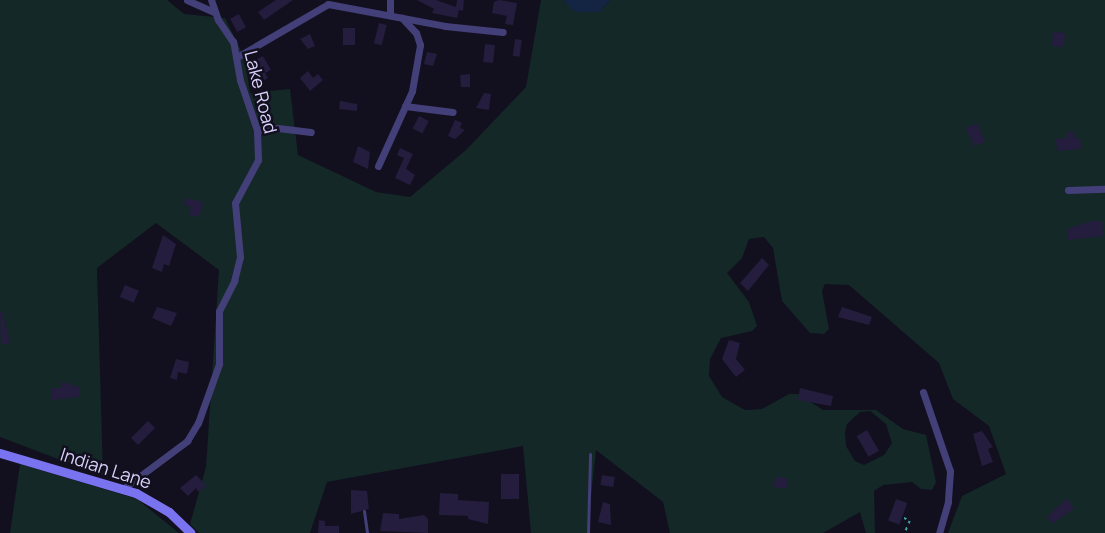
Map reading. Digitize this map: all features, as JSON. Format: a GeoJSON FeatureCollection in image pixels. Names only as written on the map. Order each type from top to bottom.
{"type":"FeatureCollection","features":[{"type":"Feature","properties":{"kind":"street"},"geometry":{"type":"LineString","coordinates":[[187,0],[214,12]]}},
{"type":"Feature","properties":{"kind":"street","name":"Lake Road"},"geometry":{"type":"LineString","coordinates":[[124,488],[187,441],[198,423],[219,364],[219,311],[237,273],[240,257],[235,204],[258,160],[257,130],[240,80],[233,42],[214,12],[211,0]]}},
{"type":"Feature","properties":{"kind":"street"},"geometry":{"type":"LineString","coordinates":[[390,0],[390,15]]}},
{"type":"Feature","properties":{"kind":"street"},"geometry":{"type":"LineString","coordinates":[[237,57],[328,4],[445,26],[503,32]]}},
{"type":"Feature","properties":{"kind":"street"},"geometry":{"type":"LineString","coordinates":[[378,166],[412,91],[420,45],[416,33],[401,17]]}},
{"type":"Feature","properties":{"kind":"street"},"geometry":{"type":"LineString","coordinates":[[405,106],[453,112]]}},
{"type":"Feature","properties":{"kind":"street"},"geometry":{"type":"LineString","coordinates":[[257,130],[278,128],[311,132]]}},
{"type":"Feature","properties":{"kind":"street"},"geometry":{"type":"LineString","coordinates":[[1068,190],[1105,189]]}},
{"type":"Feature","properties":{"kind":"street"},"geometry":{"type":"LineString","coordinates":[[923,392],[950,471],[948,502],[939,533]]}},
{"type":"Feature","properties":{"kind":"street","name":"Indian Lane"},"geometry":{"type":"LineString","coordinates":[[0,453],[124,488],[162,506],[191,533]]}},
{"type":"Feature","properties":{"kind":"lane"},"geometry":{"type":"LineString","coordinates":[[588,533],[590,454]]}},
{"type":"Feature","properties":{"kind":"lane"},"geometry":{"type":"LineString","coordinates":[[364,511],[366,533]]}},
{"type":"Feature","properties":{"kind":"path"},"geometry":{"type":"LineString","coordinates":[[904,518],[910,520],[904,533]]}},
{"type":"Feature","properties":{"kind":"green space"},"geometry":{"type":"Polygon","coordinates":[[[0,0],[167,0],[184,14],[225,18],[245,59],[250,93],[290,89],[298,155],[376,192],[410,197],[466,150],[526,87],[541,0],[563,0],[576,12],[600,12],[610,0],[1105,0],[1105,533],[948,533],[962,496],[1006,474],[989,426],[953,399],[939,363],[849,285],[825,284],[822,291],[829,329],[824,334],[810,333],[782,301],[773,248],[764,237],[749,239],[742,258],[727,273],[749,302],[757,326],[752,331],[721,338],[710,359],[709,376],[722,397],[745,410],[762,409],[789,394],[798,394],[823,410],[876,410],[903,429],[926,435],[936,482],[932,490],[921,489],[912,482],[883,485],[874,491],[875,533],[866,533],[860,512],[823,533],[670,533],[663,502],[596,450],[587,533],[531,533],[523,446],[327,482],[310,533],[199,533],[190,524],[206,467],[219,270],[156,223],[97,268],[103,476],[0,437],[0,0]],[[870,411],[860,412],[847,424],[846,446],[855,461],[864,465],[884,455],[892,443],[886,424],[870,411]]]}},
{"type":"Feature","properties":{"kind":"green space"},"geometry":{"type":"Polygon","coordinates":[[[20,464],[137,499],[179,533],[10,533],[20,464]]]}},
{"type":"Feature","properties":{"kind":"water"},"geometry":{"type":"Polygon","coordinates":[[[563,0],[610,0],[600,12],[575,12],[563,0]]]}},
{"type":"Feature","properties":{"kind":"building"},"geometry":{"type":"Polygon","coordinates":[[[276,0],[293,0],[264,20],[258,12],[276,0]]]}},
{"type":"Feature","properties":{"kind":"building"},"geometry":{"type":"Polygon","coordinates":[[[417,0],[436,0],[456,7],[457,0],[464,0],[463,11],[459,10],[457,18],[432,13],[434,9],[417,0]]]}},
{"type":"Feature","properties":{"kind":"building"},"geometry":{"type":"Polygon","coordinates":[[[499,0],[517,3],[513,25],[505,24],[507,16],[492,13],[494,2],[499,0]]]}},
{"type":"Feature","properties":{"kind":"building"},"geometry":{"type":"Polygon","coordinates":[[[239,14],[246,27],[237,32],[230,19],[239,14]]]}},
{"type":"Feature","properties":{"kind":"building"},"geometry":{"type":"Polygon","coordinates":[[[379,23],[387,25],[382,45],[374,43],[379,23]]]}},
{"type":"Feature","properties":{"kind":"building"},"geometry":{"type":"Polygon","coordinates":[[[343,28],[355,28],[355,45],[343,45],[343,28]]]}},
{"type":"Feature","properties":{"kind":"building"},"geometry":{"type":"Polygon","coordinates":[[[1053,32],[1065,33],[1064,47],[1052,46],[1053,32]]]}},
{"type":"Feature","properties":{"kind":"building"},"geometry":{"type":"Polygon","coordinates":[[[310,34],[315,46],[308,49],[300,39],[310,34]]]}},
{"type":"Feature","properties":{"kind":"building"},"geometry":{"type":"Polygon","coordinates":[[[515,39],[522,40],[520,57],[513,56],[515,39]]]}},
{"type":"Feature","properties":{"kind":"building"},"geometry":{"type":"Polygon","coordinates":[[[485,44],[495,45],[493,63],[483,62],[485,44]]]}},
{"type":"Feature","properties":{"kind":"building"},"geometry":{"type":"Polygon","coordinates":[[[427,52],[437,54],[433,66],[424,64],[427,52]]]}},
{"type":"Feature","properties":{"kind":"building"},"geometry":{"type":"Polygon","coordinates":[[[263,56],[271,70],[265,73],[268,78],[259,83],[254,74],[260,70],[257,59],[263,56]]]}},
{"type":"Feature","properties":{"kind":"building"},"geometry":{"type":"Polygon","coordinates":[[[308,71],[313,78],[318,74],[323,80],[310,91],[300,78],[308,71]]]}},
{"type":"Feature","properties":{"kind":"building"},"geometry":{"type":"Polygon","coordinates":[[[470,74],[470,87],[461,87],[460,75],[470,74]]]}},
{"type":"Feature","properties":{"kind":"building"},"geometry":{"type":"Polygon","coordinates":[[[484,93],[491,94],[489,110],[476,108],[484,93]]]}},
{"type":"Feature","properties":{"kind":"building"},"geometry":{"type":"Polygon","coordinates":[[[340,101],[357,104],[357,111],[339,109],[340,101]]]}},
{"type":"Feature","properties":{"kind":"building"},"geometry":{"type":"Polygon","coordinates":[[[419,116],[429,121],[422,133],[413,128],[419,116]]]}},
{"type":"Feature","properties":{"kind":"building"},"geometry":{"type":"Polygon","coordinates":[[[455,120],[462,123],[460,128],[465,130],[455,139],[448,136],[455,120]]]}},
{"type":"Feature","properties":{"kind":"building"},"geometry":{"type":"Polygon","coordinates":[[[977,123],[985,141],[974,146],[966,128],[977,123]]]}},
{"type":"Feature","properties":{"kind":"building"},"geometry":{"type":"Polygon","coordinates":[[[1074,131],[1075,138],[1080,138],[1081,149],[1057,151],[1056,139],[1067,138],[1067,132],[1074,131]]]}},
{"type":"Feature","properties":{"kind":"building"},"geometry":{"type":"Polygon","coordinates":[[[358,146],[370,152],[368,169],[353,162],[358,146]]]}},
{"type":"Feature","properties":{"kind":"building"},"geometry":{"type":"Polygon","coordinates":[[[400,148],[413,154],[406,169],[415,175],[410,185],[395,178],[404,158],[397,155],[400,148]]]}},
{"type":"Feature","properties":{"kind":"building"},"geometry":{"type":"Polygon","coordinates":[[[185,198],[203,202],[199,217],[189,215],[191,207],[184,205],[185,198]]]}},
{"type":"Feature","properties":{"kind":"building"},"geometry":{"type":"Polygon","coordinates":[[[1092,221],[1102,221],[1103,236],[1068,240],[1067,229],[1092,221]]]}},
{"type":"Feature","properties":{"kind":"building"},"geometry":{"type":"Polygon","coordinates":[[[163,235],[176,244],[169,266],[164,264],[162,272],[152,268],[163,235]]]}},
{"type":"Feature","properties":{"kind":"building"},"geometry":{"type":"Polygon","coordinates":[[[762,258],[769,265],[748,291],[740,283],[762,258]]]}},
{"type":"Feature","properties":{"kind":"building"},"geometry":{"type":"Polygon","coordinates":[[[125,285],[139,291],[134,303],[120,297],[125,285]]]}},
{"type":"Feature","properties":{"kind":"building"},"geometry":{"type":"Polygon","coordinates":[[[157,307],[177,313],[171,326],[152,318],[157,307]]]}},
{"type":"Feature","properties":{"kind":"building"},"geometry":{"type":"Polygon","coordinates":[[[842,307],[872,317],[869,325],[838,317],[842,307]]]}},
{"type":"Feature","properties":{"kind":"building"},"geometry":{"type":"Polygon","coordinates":[[[2,311],[10,343],[1,345],[0,312],[2,311]]]}},
{"type":"Feature","properties":{"kind":"building"},"geometry":{"type":"Polygon","coordinates":[[[729,340],[740,343],[736,359],[745,370],[736,377],[722,359],[729,340]]]}},
{"type":"Feature","properties":{"kind":"building"},"geometry":{"type":"Polygon","coordinates":[[[176,359],[189,362],[187,374],[178,372],[177,380],[170,378],[176,359]]]}},
{"type":"Feature","properties":{"kind":"building"},"geometry":{"type":"Polygon","coordinates":[[[62,382],[79,387],[79,397],[52,400],[52,388],[62,388],[62,382]]]}},
{"type":"Feature","properties":{"kind":"building"},"geometry":{"type":"Polygon","coordinates":[[[800,388],[833,396],[831,406],[798,400],[800,388]]]}},
{"type":"Feature","properties":{"kind":"building"},"geometry":{"type":"Polygon","coordinates":[[[148,421],[155,428],[138,445],[131,438],[148,421]]]}},
{"type":"Feature","properties":{"kind":"building"},"geometry":{"type":"Polygon","coordinates":[[[867,430],[879,451],[869,457],[857,436],[867,430]]]}},
{"type":"Feature","properties":{"kind":"building"},"geometry":{"type":"Polygon","coordinates":[[[982,431],[993,447],[988,449],[993,462],[982,466],[973,434],[982,431]]]}},
{"type":"Feature","properties":{"kind":"building"},"geometry":{"type":"Polygon","coordinates":[[[501,474],[519,474],[519,499],[501,499],[501,474]]]}},
{"type":"Feature","properties":{"kind":"building"},"geometry":{"type":"Polygon","coordinates":[[[196,475],[207,486],[198,492],[196,488],[188,496],[180,488],[196,475]]]}},
{"type":"Feature","properties":{"kind":"building"},"geometry":{"type":"Polygon","coordinates":[[[602,475],[615,477],[613,487],[600,485],[602,475]]]}},
{"type":"Feature","properties":{"kind":"building"},"geometry":{"type":"Polygon","coordinates":[[[776,476],[788,479],[786,489],[773,487],[776,476]]]}},
{"type":"Feature","properties":{"kind":"building"},"geometry":{"type":"Polygon","coordinates":[[[351,490],[367,491],[369,509],[351,514],[351,490]]]}},
{"type":"Feature","properties":{"kind":"building"},"geometry":{"type":"Polygon","coordinates":[[[440,493],[458,494],[458,500],[489,502],[488,524],[468,519],[468,516],[439,515],[440,493]]]}},
{"type":"Feature","properties":{"kind":"building"},"geometry":{"type":"Polygon","coordinates":[[[1067,498],[1074,509],[1052,524],[1047,517],[1067,498]]]}},
{"type":"Feature","properties":{"kind":"building"},"geometry":{"type":"Polygon","coordinates":[[[896,499],[907,503],[899,525],[888,521],[896,499]]]}},
{"type":"Feature","properties":{"kind":"building"},"geometry":{"type":"Polygon","coordinates":[[[603,502],[610,504],[611,525],[598,522],[603,502]]]}},
{"type":"Feature","properties":{"kind":"building"},"geometry":{"type":"Polygon","coordinates":[[[383,513],[399,514],[399,519],[424,515],[428,519],[428,533],[380,531],[383,513]]]}},
{"type":"Feature","properties":{"kind":"building"},"geometry":{"type":"Polygon","coordinates":[[[319,520],[325,521],[325,526],[339,526],[339,533],[318,533],[319,520]]]}}]}
